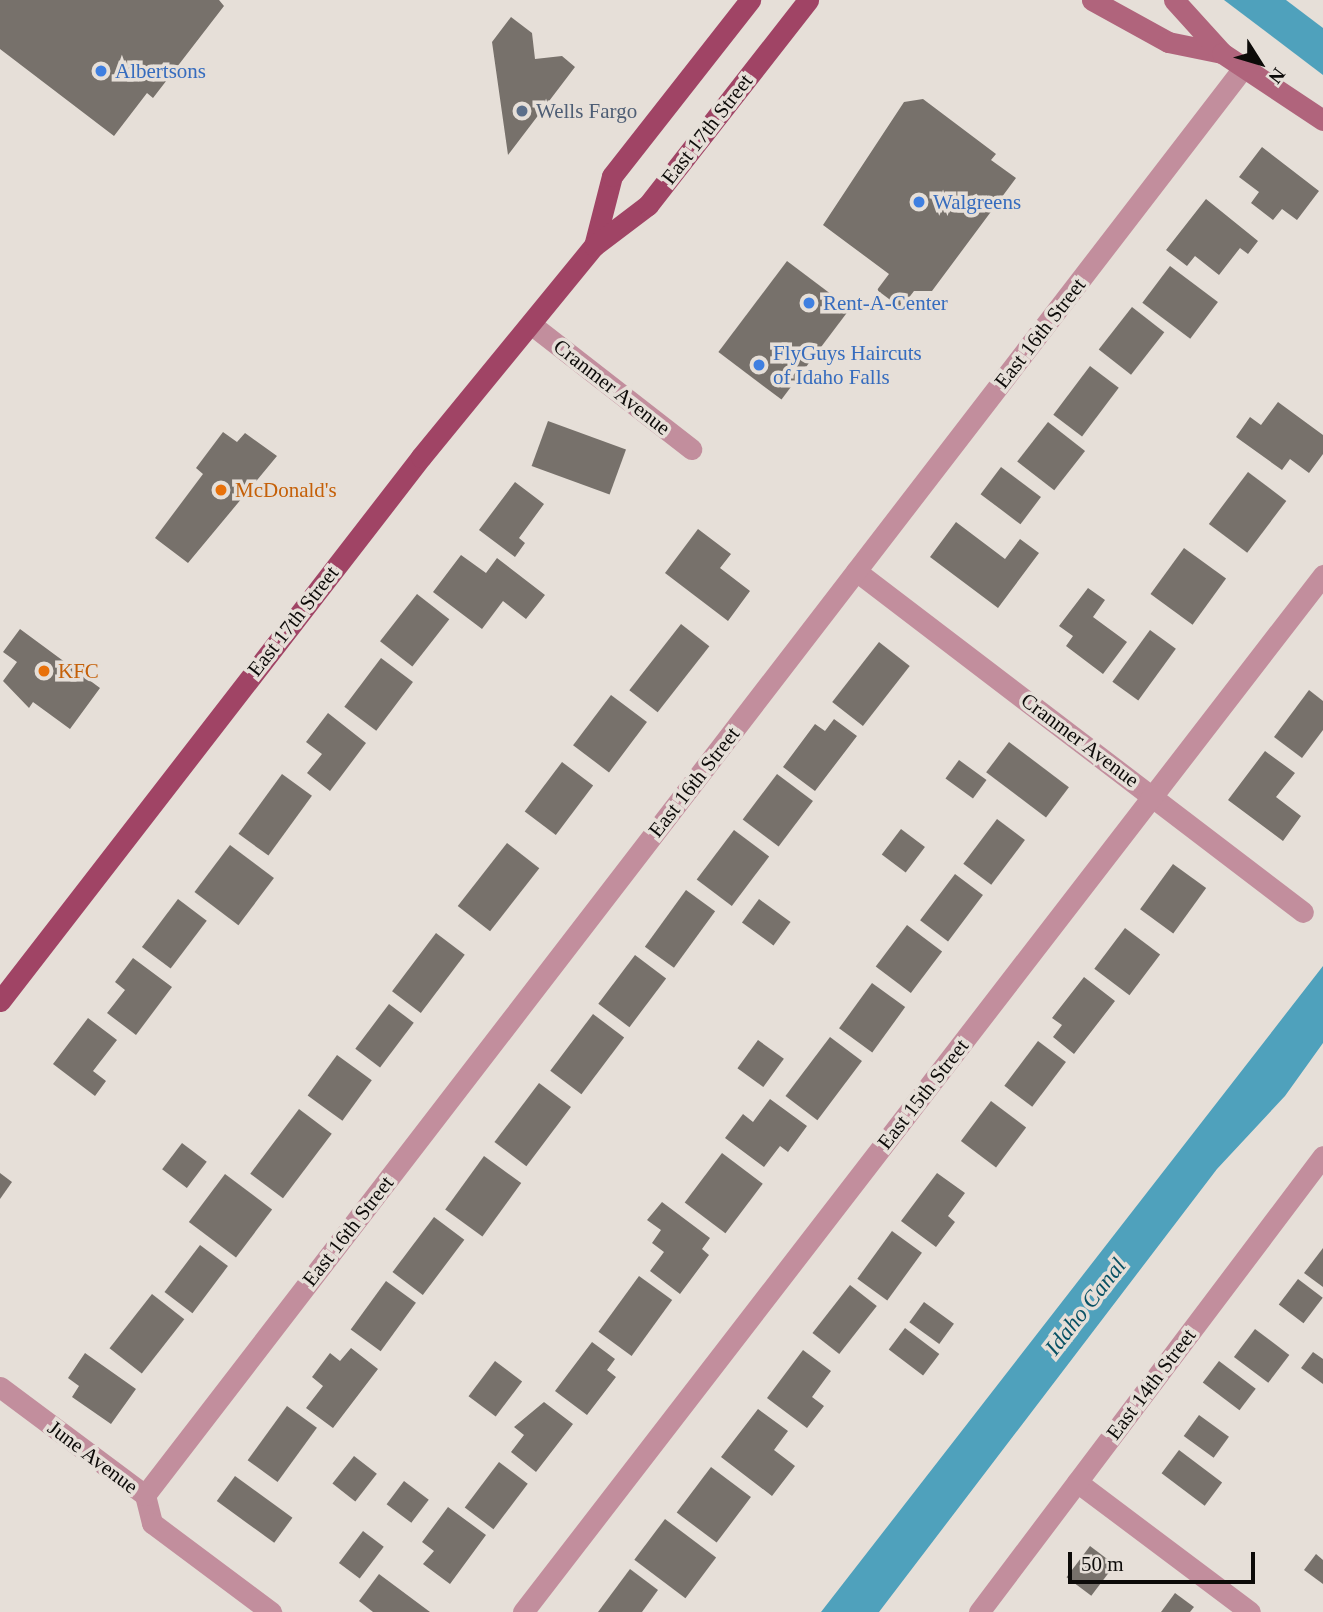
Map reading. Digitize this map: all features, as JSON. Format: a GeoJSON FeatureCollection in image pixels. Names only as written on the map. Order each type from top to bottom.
{"type":"FeatureCollection","features":[{"type":"Feature","properties":{"kind":"main road","name":"East 17th Street"},"geometry":{"type":"LineString","coordinates":[[594,246],[612,176],[750,0]]}},
{"type":"Feature","properties":{"kind":"main road","name":"East 17th Street"},"geometry":{"type":"LineString","coordinates":[[0,1002],[375,515],[594,246],[648,205],[808,0]]}},
{"type":"Feature","properties":{"kind":"main road"},"geometry":{"type":"LineString","coordinates":[[1092,0],[1168,42],[1222,53]]}},
{"type":"Feature","properties":{"kind":"main road"},"geometry":{"type":"LineString","coordinates":[[1174,0],[1222,53],[1323,120]]}},
{"type":"Feature","properties":{"kind":"street","name":"East 16th Street"},"geometry":{"type":"LineString","coordinates":[[145,1495],[1243,68]]}},
{"type":"Feature","properties":{"kind":"street","name":"Cranmer Avenue"},"geometry":{"type":"LineString","coordinates":[[532,325],[691,449]]}},
{"type":"Feature","properties":{"kind":"street","name":"Cranmer Avenue"},"geometry":{"type":"LineString","coordinates":[[856,571],[1303,912]]}},
{"type":"Feature","properties":{"kind":"street","name":"East 15th Street"},"geometry":{"type":"LineString","coordinates":[[523,1612],[1323,575]]}},
{"type":"Feature","properties":{"kind":"street","name":"East 14th Street"},"geometry":{"type":"LineString","coordinates":[[979,1612],[1323,1156]]}},
{"type":"Feature","properties":{"kind":"street","name":"June Avenue"},"geometry":{"type":"LineString","coordinates":[[0,1387],[145,1495],[152,1523],[271,1612]]}},
{"type":"Feature","properties":{"kind":"street"},"geometry":{"type":"LineString","coordinates":[[1077,1482],[1250,1612]]}},
{"type":"Feature","properties":{"kind":"water"},"geometry":{"type":"Polygon","coordinates":[[[1224,0],[1286,0],[1323,28],[1323,75],[1224,0]]]}},
{"type":"Feature","properties":{"kind":"water","name":"Idaho Canal"},"geometry":{"type":"Polygon","coordinates":[[[1323,966],[1323,1043],[1285,1096],[1217,1169],[879,1612],[821,1612],[1323,966]]]}},
{"type":"Feature","properties":{"kind":"building","name":"Albertsons"},"geometry":{"type":"Polygon","coordinates":[[[0,0],[219,0],[224,6],[153,98],[147,93],[114,136],[0,49],[0,0]]]}},
{"type":"Feature","properties":{"kind":"building","name":"Wells Fargo"},"geometry":{"type":"Polygon","coordinates":[[[511,17],[532,33],[535,59],[562,56],[575,67],[508,155],[492,42],[511,17]]]}},
{"type":"Feature","properties":{"kind":"building","name":"Walgreens"},"geometry":{"type":"Polygon","coordinates":[[[923,99],[996,154],[991,160],[1016,178],[932,291],[914,291],[901,308],[877,290],[889,274],[823,225],[904,102],[923,99]]]}},
{"type":"Feature","properties":{"kind":"building"},"geometry":{"type":"Polygon","coordinates":[[[1262,147],[1319,191],[1297,220],[1282,209],[1273,220],[1251,203],[1259,192],[1239,177],[1262,147]]]}},
{"type":"Feature","properties":{"kind":"building"},"geometry":{"type":"Polygon","coordinates":[[[1206,199],[1258,241],[1248,254],[1240,248],[1219,275],[1195,256],[1187,266],[1166,250],[1206,199]]]}},
{"type":"Feature","properties":{"kind":"building"},"geometry":{"type":"Polygon","coordinates":[[[787,261],[850,309],[781,400],[718,352],[787,261]]]}},
{"type":"Feature","properties":{"kind":"building"},"geometry":{"type":"Polygon","coordinates":[[[1170,266],[1218,302],[1190,339],[1142,303],[1170,266]]]}},
{"type":"Feature","properties":{"kind":"building"},"geometry":{"type":"Polygon","coordinates":[[[1132,307],[1164,332],[1131,375],[1099,350],[1132,307]]]}},
{"type":"Feature","properties":{"kind":"building"},"geometry":{"type":"Polygon","coordinates":[[[1090,366],[1119,388],[1082,436],[1053,415],[1090,366]]]}},
{"type":"Feature","properties":{"kind":"building"},"geometry":{"type":"Polygon","coordinates":[[[1278,402],[1323,435],[1323,454],[1309,473],[1290,459],[1282,470],[1236,437],[1250,417],[1261,425],[1278,402]]]}},
{"type":"Feature","properties":{"kind":"building"},"geometry":{"type":"Polygon","coordinates":[[[548,421],[626,449],[610,494],[532,466],[548,421]]]}},
{"type":"Feature","properties":{"kind":"building"},"geometry":{"type":"Polygon","coordinates":[[[1048,422],[1085,451],[1054,490],[1017,461],[1048,422]]]}},
{"type":"Feature","properties":{"kind":"building","name":"McDonald's"},"geometry":{"type":"Polygon","coordinates":[[[223,432],[237,442],[245,433],[277,456],[188,563],[155,538],[203,474],[196,468],[223,432]]]}},
{"type":"Feature","properties":{"kind":"building"},"geometry":{"type":"Polygon","coordinates":[[[1001,467],[1041,497],[1020,524],[981,494],[1001,467]]]}},
{"type":"Feature","properties":{"kind":"building"},"geometry":{"type":"Polygon","coordinates":[[[1248,472],[1286,501],[1247,553],[1209,524],[1248,472]]]}},
{"type":"Feature","properties":{"kind":"building"},"geometry":{"type":"Polygon","coordinates":[[[515,482],[544,504],[519,538],[525,543],[515,557],[479,530],[515,482]]]}},
{"type":"Feature","properties":{"kind":"building"},"geometry":{"type":"Polygon","coordinates":[[[956,522],[1005,559],[1020,539],[1039,553],[998,608],[930,557],[956,522]]]}},
{"type":"Feature","properties":{"kind":"building"},"geometry":{"type":"Polygon","coordinates":[[[698,529],[731,554],[720,568],[750,591],[728,621],[665,573],[698,529]]]}},
{"type":"Feature","properties":{"kind":"building"},"geometry":{"type":"Polygon","coordinates":[[[1184,548],[1226,579],[1193,625],[1150,594],[1184,548]]]}},
{"type":"Feature","properties":{"kind":"building"},"geometry":{"type":"Polygon","coordinates":[[[461,555],[486,573],[497,558],[545,595],[526,619],[503,601],[482,629],[433,592],[461,555]]]}},
{"type":"Feature","properties":{"kind":"building"},"geometry":{"type":"Polygon","coordinates":[[[1088,588],[1105,600],[1093,617],[1127,642],[1103,674],[1066,646],[1073,636],[1059,626],[1088,588]]]}},
{"type":"Feature","properties":{"kind":"building"},"geometry":{"type":"Polygon","coordinates":[[[417,594],[449,619],[412,667],[380,641],[417,594]]]}},
{"type":"Feature","properties":{"kind":"building"},"geometry":{"type":"Polygon","coordinates":[[[681,624],[709,646],[658,712],[629,690],[681,624]]]}},
{"type":"Feature","properties":{"kind":"building","name":"KFC"},"geometry":{"type":"Polygon","coordinates":[[[20,629],[100,688],[70,729],[33,702],[29,708],[3,681],[17,662],[3,652],[20,629]]]}},
{"type":"Feature","properties":{"kind":"building"},"geometry":{"type":"Polygon","coordinates":[[[1150,630],[1176,649],[1138,701],[1112,682],[1150,630]]]}},
{"type":"Feature","properties":{"kind":"building"},"geometry":{"type":"Polygon","coordinates":[[[879,642],[910,666],[863,726],[832,702],[879,642]]]}},
{"type":"Feature","properties":{"kind":"building"},"geometry":{"type":"Polygon","coordinates":[[[381,658],[413,682],[376,731],[344,707],[381,658]]]}},
{"type":"Feature","properties":{"kind":"building"},"geometry":{"type":"Polygon","coordinates":[[[1309,690],[1323,701],[1323,730],[1302,758],[1274,737],[1309,690]]]}},
{"type":"Feature","properties":{"kind":"building"},"geometry":{"type":"Polygon","coordinates":[[[611,695],[647,722],[609,772],[573,745],[611,695]]]}},
{"type":"Feature","properties":{"kind":"building"},"geometry":{"type":"Polygon","coordinates":[[[328,713],[366,743],[330,791],[307,773],[322,754],[306,742],[328,713]]]}},
{"type":"Feature","properties":{"kind":"building"},"geometry":{"type":"Polygon","coordinates":[[[834,719],[857,736],[815,791],[783,767],[815,724],[825,731],[834,719]]]}},
{"type":"Feature","properties":{"kind":"building"},"geometry":{"type":"Polygon","coordinates":[[[1009,742],[1069,787],[1046,817],[986,772],[1009,742]]]}},
{"type":"Feature","properties":{"kind":"building"},"geometry":{"type":"Polygon","coordinates":[[[1265,751],[1295,773],[1276,797],[1301,816],[1283,841],[1228,800],[1265,751]]]}},
{"type":"Feature","properties":{"kind":"building"},"geometry":{"type":"Polygon","coordinates":[[[959,760],[987,780],[973,799],[945,779],[959,760]]]}},
{"type":"Feature","properties":{"kind":"building"},"geometry":{"type":"Polygon","coordinates":[[[562,762],[593,785],[556,835],[525,812],[562,762]]]}},
{"type":"Feature","properties":{"kind":"building"},"geometry":{"type":"Polygon","coordinates":[[[282,774],[312,796],[268,856],[239,834],[282,774]]]}},
{"type":"Feature","properties":{"kind":"building"},"geometry":{"type":"Polygon","coordinates":[[[777,774],[813,801],[779,847],[743,820],[777,774]]]}},
{"type":"Feature","properties":{"kind":"building"},"geometry":{"type":"Polygon","coordinates":[[[997,819],[1025,840],[991,885],[963,864],[997,819]]]}},
{"type":"Feature","properties":{"kind":"building"},"geometry":{"type":"Polygon","coordinates":[[[901,829],[925,847],[906,873],[882,855],[901,829]]]}},
{"type":"Feature","properties":{"kind":"building"},"geometry":{"type":"Polygon","coordinates":[[[734,830],[769,856],[732,906],[697,880],[734,830]]]}},
{"type":"Feature","properties":{"kind":"building"},"geometry":{"type":"Polygon","coordinates":[[[507,843],[539,868],[490,931],[458,906],[507,843]]]}},
{"type":"Feature","properties":{"kind":"building"},"geometry":{"type":"Polygon","coordinates":[[[230,845],[274,878],[238,925],[194,892],[230,845]]]}},
{"type":"Feature","properties":{"kind":"building"},"geometry":{"type":"Polygon","coordinates":[[[1173,864],[1206,888],[1173,933],[1140,909],[1173,864]]]}},
{"type":"Feature","properties":{"kind":"building"},"geometry":{"type":"Polygon","coordinates":[[[955,874],[983,895],[948,941],[920,920],[955,874]]]}},
{"type":"Feature","properties":{"kind":"building"},"geometry":{"type":"Polygon","coordinates":[[[686,890],[715,911],[674,968],[645,947],[686,890]]]}},
{"type":"Feature","properties":{"kind":"building"},"geometry":{"type":"Polygon","coordinates":[[[178,899],[207,921],[171,969],[142,947],[178,899]]]}},
{"type":"Feature","properties":{"kind":"building"},"geometry":{"type":"Polygon","coordinates":[[[759,899],[791,922],[774,945],[742,922],[759,899]]]}},
{"type":"Feature","properties":{"kind":"building"},"geometry":{"type":"Polygon","coordinates":[[[907,925],[942,951],[911,993],[876,967],[907,925]]]}},
{"type":"Feature","properties":{"kind":"building"},"geometry":{"type":"Polygon","coordinates":[[[1125,928],[1160,954],[1129,995],[1094,969],[1125,928]]]}},
{"type":"Feature","properties":{"kind":"building"},"geometry":{"type":"Polygon","coordinates":[[[436,933],[465,955],[421,1013],[392,991],[436,933]]]}},
{"type":"Feature","properties":{"kind":"building"},"geometry":{"type":"Polygon","coordinates":[[[635,955],[666,978],[629,1027],[598,1004],[635,955]]]}},
{"type":"Feature","properties":{"kind":"building"},"geometry":{"type":"Polygon","coordinates":[[[133,958],[172,987],[136,1035],[107,1013],[125,990],[115,982],[133,958]]]}},
{"type":"Feature","properties":{"kind":"building"},"geometry":{"type":"Polygon","coordinates":[[[1084,977],[1115,1001],[1074,1054],[1053,1037],[1062,1025],[1052,1018],[1084,977]]]}},
{"type":"Feature","properties":{"kind":"building"},"geometry":{"type":"Polygon","coordinates":[[[872,983],[905,1007],[872,1052],[839,1028],[872,983]]]}},
{"type":"Feature","properties":{"kind":"building"},"geometry":{"type":"Polygon","coordinates":[[[389,1004],[414,1023],[380,1067],[355,1049],[389,1004]]]}},
{"type":"Feature","properties":{"kind":"building"},"geometry":{"type":"Polygon","coordinates":[[[593,1014],[624,1037],[581,1094],[550,1071],[593,1014]]]}},
{"type":"Feature","properties":{"kind":"building"},"geometry":{"type":"Polygon","coordinates":[[[88,1018],[117,1040],[93,1071],[106,1081],[95,1096],[53,1064],[88,1018]]]}},
{"type":"Feature","properties":{"kind":"building"},"geometry":{"type":"Polygon","coordinates":[[[830,1037],[862,1061],[817,1120],[785,1096],[830,1037]]]}},
{"type":"Feature","properties":{"kind":"building"},"geometry":{"type":"Polygon","coordinates":[[[758,1040],[784,1059],[763,1087],[737,1068],[758,1040]]]}},
{"type":"Feature","properties":{"kind":"building"},"geometry":{"type":"Polygon","coordinates":[[[1038,1041],[1066,1062],[1032,1107],[1004,1086],[1038,1041]]]}},
{"type":"Feature","properties":{"kind":"building"},"geometry":{"type":"Polygon","coordinates":[[[337,1055],[372,1080],[342,1121],[308,1095],[337,1055]]]}},
{"type":"Feature","properties":{"kind":"building"},"geometry":{"type":"Polygon","coordinates":[[[539,1083],[571,1107],[526,1166],[494,1142],[539,1083]]]}},
{"type":"Feature","properties":{"kind":"building"},"geometry":{"type":"Polygon","coordinates":[[[770,1099],[807,1126],[788,1152],[780,1146],[764,1167],[725,1138],[743,1114],[753,1122],[770,1099]]]}},
{"type":"Feature","properties":{"kind":"building"},"geometry":{"type":"Polygon","coordinates":[[[991,1101],[1026,1127],[996,1167],[961,1141],[991,1101]]]}},
{"type":"Feature","properties":{"kind":"building"},"geometry":{"type":"Polygon","coordinates":[[[299,1109],[332,1134],[283,1198],[250,1174],[299,1109]]]}},
{"type":"Feature","properties":{"kind":"building"},"geometry":{"type":"Polygon","coordinates":[[[182,1143],[207,1162],[187,1188],[162,1169],[182,1143]]]}},
{"type":"Feature","properties":{"kind":"building"},"geometry":{"type":"Polygon","coordinates":[[[722,1153],[763,1184],[725,1233],[685,1203],[722,1153]]]}},
{"type":"Feature","properties":{"kind":"building"},"geometry":{"type":"Polygon","coordinates":[[[484,1156],[521,1183],[482,1236],[445,1209],[484,1156]]]}},
{"type":"Feature","properties":{"kind":"building"},"geometry":{"type":"Polygon","coordinates":[[[0,1173],[12,1182],[0,1199],[0,1173]]]}},
{"type":"Feature","properties":{"kind":"building"},"geometry":{"type":"Polygon","coordinates":[[[937,1173],[965,1193],[948,1216],[955,1222],[936,1247],[901,1221],[937,1173]]]}},
{"type":"Feature","properties":{"kind":"building"},"geometry":{"type":"Polygon","coordinates":[[[225,1174],[272,1210],[236,1257],[189,1222],[225,1174]]]}},
{"type":"Feature","properties":{"kind":"building"},"geometry":{"type":"Polygon","coordinates":[[[662,1202],[710,1238],[702,1249],[709,1255],[680,1294],[650,1271],[664,1252],[652,1243],[661,1230],[647,1220],[662,1202]]]}},
{"type":"Feature","properties":{"kind":"building"},"geometry":{"type":"Polygon","coordinates":[[[434,1217],[464,1240],[423,1295],[392,1272],[434,1217]]]}},
{"type":"Feature","properties":{"kind":"building"},"geometry":{"type":"Polygon","coordinates":[[[892,1231],[922,1253],[887,1300],[857,1279],[892,1231]]]}},
{"type":"Feature","properties":{"kind":"building"},"geometry":{"type":"Polygon","coordinates":[[[200,1245],[228,1266],[192,1313],[164,1292],[200,1245]]]}},
{"type":"Feature","properties":{"kind":"building"},"geometry":{"type":"Polygon","coordinates":[[[1323,1248],[1323,1287],[1304,1273],[1323,1248]]]}},
{"type":"Feature","properties":{"kind":"building"},"geometry":{"type":"Polygon","coordinates":[[[639,1276],[672,1300],[632,1356],[598,1332],[639,1276]]]}},
{"type":"Feature","properties":{"kind":"building"},"geometry":{"type":"Polygon","coordinates":[[[1298,1279],[1323,1298],[1303,1323],[1279,1305],[1298,1279]]]}},
{"type":"Feature","properties":{"kind":"building"},"geometry":{"type":"Polygon","coordinates":[[[386,1281],[416,1303],[381,1351],[351,1330],[386,1281]]]}},
{"type":"Feature","properties":{"kind":"building"},"geometry":{"type":"Polygon","coordinates":[[[850,1285],[877,1306],[839,1354],[812,1333],[850,1285]]]}},
{"type":"Feature","properties":{"kind":"building"},"geometry":{"type":"Polygon","coordinates":[[[152,1294],[184,1319],[142,1374],[110,1348],[152,1294]]]}},
{"type":"Feature","properties":{"kind":"building"},"geometry":{"type":"Polygon","coordinates":[[[924,1302],[954,1324],[939,1344],[909,1322],[924,1302]]]}},
{"type":"Feature","properties":{"kind":"building"},"geometry":{"type":"Polygon","coordinates":[[[905,1328],[939,1354],[923,1375],[889,1350],[905,1328]]]}},
{"type":"Feature","properties":{"kind":"building"},"geometry":{"type":"Polygon","coordinates":[[[1255,1329],[1289,1355],[1268,1383],[1234,1357],[1255,1329]]]}},
{"type":"Feature","properties":{"kind":"building"},"geometry":{"type":"Polygon","coordinates":[[[592,1342],[615,1359],[607,1370],[616,1377],[587,1415],[555,1391],[592,1342]]]}},
{"type":"Feature","properties":{"kind":"building"},"geometry":{"type":"Polygon","coordinates":[[[351,1348],[378,1369],[333,1428],[306,1408],[323,1386],[312,1377],[330,1353],[340,1361],[351,1348]]]}},
{"type":"Feature","properties":{"kind":"building"},"geometry":{"type":"Polygon","coordinates":[[[803,1350],[831,1371],[812,1397],[824,1406],[807,1428],[767,1398],[803,1350]]]}},
{"type":"Feature","properties":{"kind":"building"},"geometry":{"type":"Polygon","coordinates":[[[1313,1352],[1323,1359],[1323,1384],[1301,1368],[1313,1352]]]}},
{"type":"Feature","properties":{"kind":"building"},"geometry":{"type":"Polygon","coordinates":[[[85,1353],[136,1389],[111,1424],[72,1397],[79,1386],[68,1378],[85,1353]]]}},
{"type":"Feature","properties":{"kind":"building"},"geometry":{"type":"Polygon","coordinates":[[[495,1361],[522,1381],[496,1417],[469,1396],[495,1361]]]}},
{"type":"Feature","properties":{"kind":"building"},"geometry":{"type":"Polygon","coordinates":[[[1219,1361],[1256,1389],[1239,1410],[1203,1383],[1219,1361]]]}},
{"type":"Feature","properties":{"kind":"building"},"geometry":{"type":"Polygon","coordinates":[[[544,1402],[573,1424],[536,1472],[511,1452],[524,1435],[514,1427],[544,1402]]]}},
{"type":"Feature","properties":{"kind":"building"},"geometry":{"type":"Polygon","coordinates":[[[287,1406],[317,1428],[278,1482],[248,1460],[287,1406]]]}},
{"type":"Feature","properties":{"kind":"building"},"geometry":{"type":"Polygon","coordinates":[[[758,1409],[788,1431],[774,1450],[795,1466],[772,1496],[721,1457],[758,1409]]]}},
{"type":"Feature","properties":{"kind":"building"},"geometry":{"type":"Polygon","coordinates":[[[1199,1415],[1229,1437],[1214,1458],[1184,1436],[1199,1415]]]}},
{"type":"Feature","properties":{"kind":"building"},"geometry":{"type":"Polygon","coordinates":[[[1179,1450],[1222,1482],[1205,1506],[1162,1473],[1179,1450]]]}},
{"type":"Feature","properties":{"kind":"building"},"geometry":{"type":"Polygon","coordinates":[[[354,1456],[377,1474],[355,1501],[332,1484],[354,1456]]]}},
{"type":"Feature","properties":{"kind":"building"},"geometry":{"type":"Polygon","coordinates":[[[499,1462],[528,1484],[493,1529],[465,1508],[499,1462]]]}},
{"type":"Feature","properties":{"kind":"building"},"geometry":{"type":"Polygon","coordinates":[[[711,1467],[751,1497],[717,1543],[677,1513],[711,1467]]]}},
{"type":"Feature","properties":{"kind":"building"},"geometry":{"type":"Polygon","coordinates":[[[235,1476],[292,1518],[274,1543],[217,1501],[235,1476]]]}},
{"type":"Feature","properties":{"kind":"building"},"geometry":{"type":"Polygon","coordinates":[[[404,1481],[429,1500],[411,1523],[387,1504],[404,1481]]]}},
{"type":"Feature","properties":{"kind":"building"},"geometry":{"type":"Polygon","coordinates":[[[448,1507],[486,1535],[450,1584],[423,1564],[434,1551],[422,1542],[448,1507]]]}},
{"type":"Feature","properties":{"kind":"building"},"geometry":{"type":"Polygon","coordinates":[[[665,1519],[716,1558],[685,1598],[634,1560],[665,1519]]]}},
{"type":"Feature","properties":{"kind":"building"},"geometry":{"type":"Polygon","coordinates":[[[363,1531],[384,1547],[360,1579],[339,1563],[363,1531]]]}},
{"type":"Feature","properties":{"kind":"building"},"geometry":{"type":"Polygon","coordinates":[[[1090,1546],[1115,1565],[1091,1596],[1067,1577],[1090,1546]]]}},
{"type":"Feature","properties":{"kind":"building"},"geometry":{"type":"Polygon","coordinates":[[[1316,1554],[1323,1560],[1323,1584],[1304,1570],[1316,1554]]]}},
{"type":"Feature","properties":{"kind":"building"},"geometry":{"type":"Polygon","coordinates":[[[630,1569],[658,1590],[642,1612],[598,1612],[630,1569]]]}},
{"type":"Feature","properties":{"kind":"building"},"geometry":{"type":"Polygon","coordinates":[[[379,1574],[430,1612],[373,1612],[359,1601],[379,1574]]]}},
{"type":"Feature","properties":{"kind":"building"},"geometry":{"type":"Polygon","coordinates":[[[1175,1593],[1194,1607],[1190,1612],[1161,1612],[1175,1593]]]}},
{"type":"Feature","properties":{"kind":"place","name":"Albertsons"},"geometry":{"type":"Point","coordinates":[101,71]}},
{"type":"Feature","properties":{"kind":"place","name":"Wells Fargo"},"geometry":{"type":"Point","coordinates":[522,111]}},
{"type":"Feature","properties":{"kind":"place","name":"Walgreens"},"geometry":{"type":"Point","coordinates":[919,202]}},
{"type":"Feature","properties":{"kind":"place","name":"Rent-A-Center"},"geometry":{"type":"Point","coordinates":[809,303]}},
{"type":"Feature","properties":{"kind":"place","name":"FlyGuys Haircuts of Idaho Falls"},"geometry":{"type":"Point","coordinates":[759,365]}},
{"type":"Feature","properties":{"kind":"place","name":"McDonald's"},"geometry":{"type":"Point","coordinates":[221,490]}},
{"type":"Feature","properties":{"kind":"place","name":"KFC"},"geometry":{"type":"Point","coordinates":[44,671]}}]}
